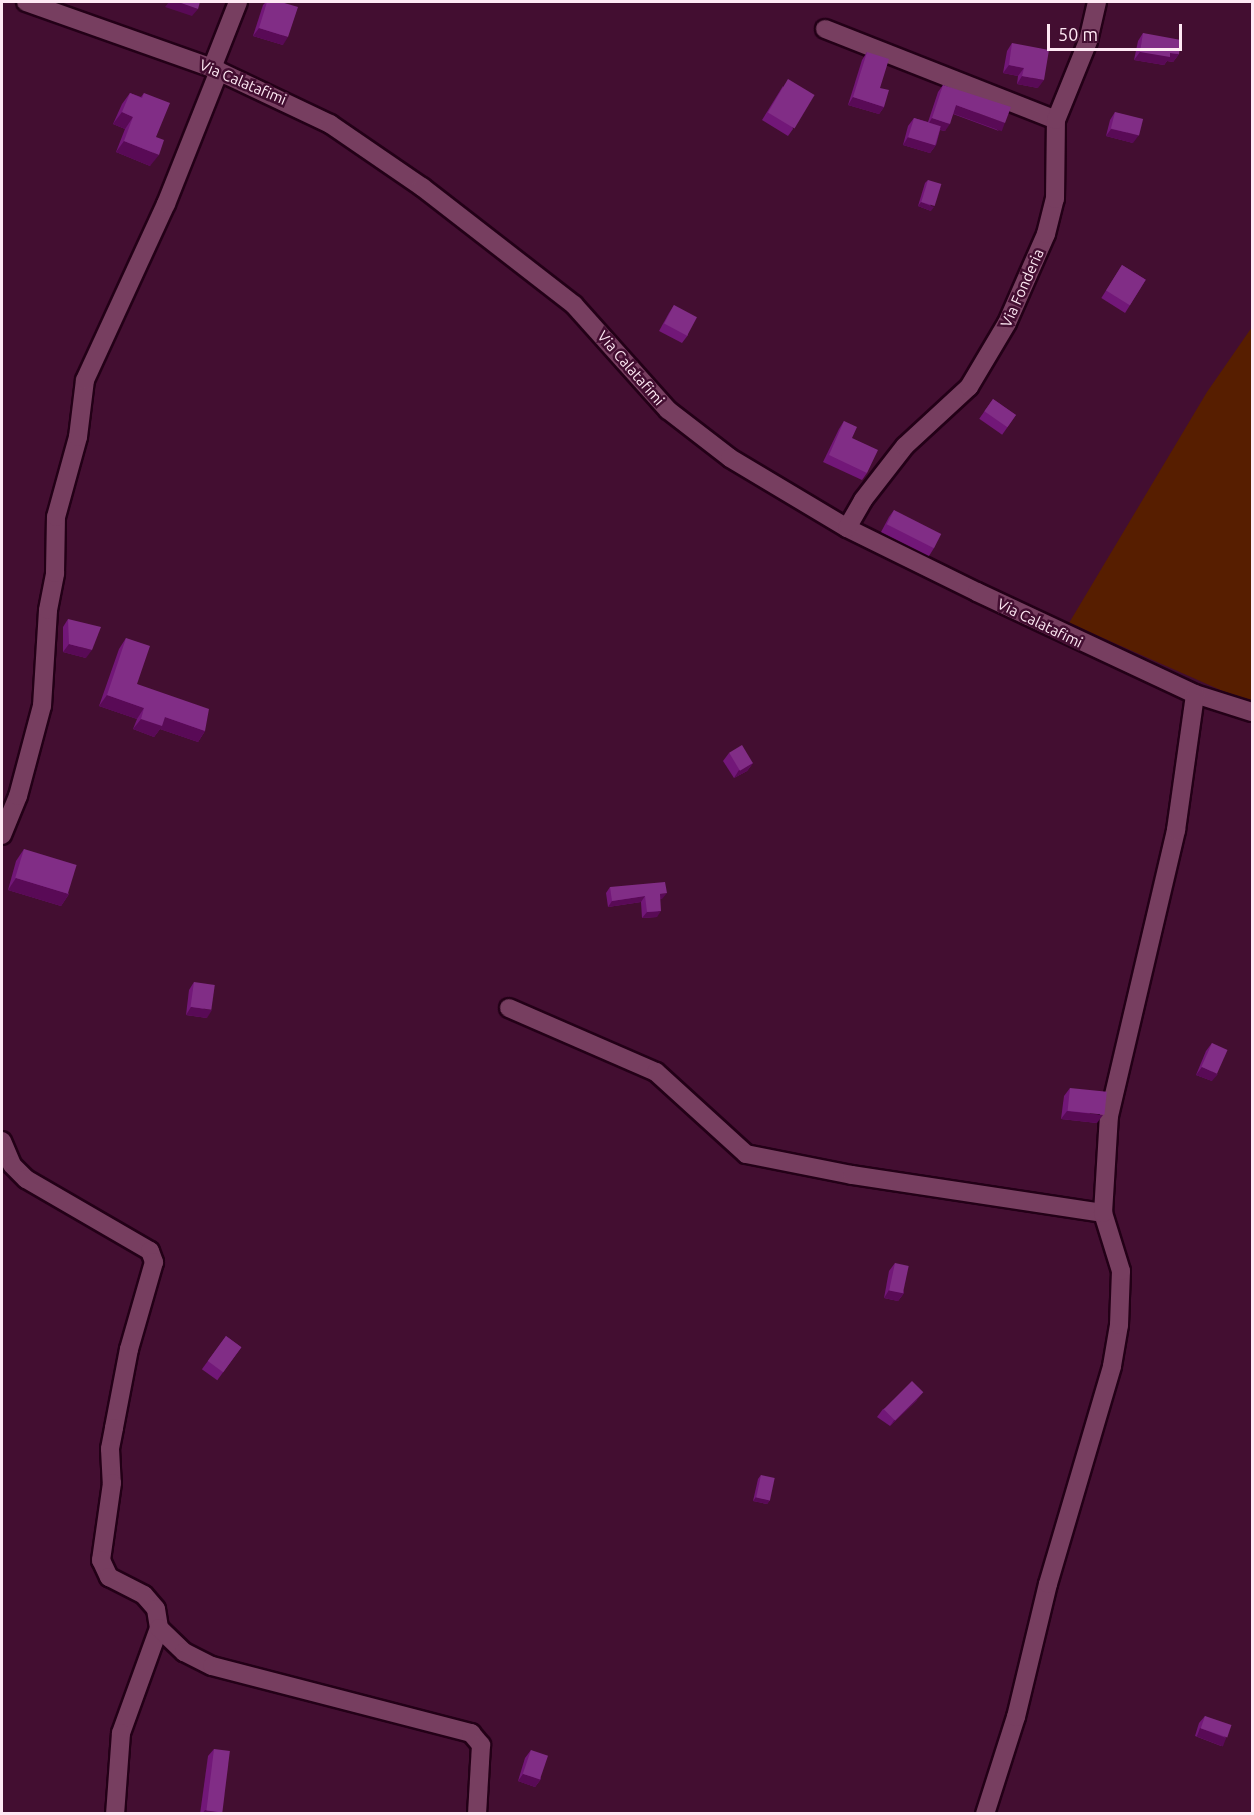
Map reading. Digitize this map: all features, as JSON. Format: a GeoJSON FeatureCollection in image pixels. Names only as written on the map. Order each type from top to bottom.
{"type":"FeatureCollection","features":[{"type":"Feature","properties":{"kind":"street","name":"Via Calatafimi"},"geometry":{"type":"LineString","coordinates":[[26,2],[215,69],[290,102],[374,151],[574,305],[642,384],[693,434],[847,528],[1114,659],[1195,694],[1252,712]]}},
{"type":"Feature","properties":{"kind":"street"},"geometry":{"type":"LineString","coordinates":[[2,835],[18,796],[42,706],[48,609],[55,573],[56,517],[78,436],[85,380],[166,204],[238,2]]}},
{"type":"Feature","properties":{"kind":"street","name":"Via Fonderia"},"geometry":{"type":"LineString","coordinates":[[847,528],[863,500],[905,446],[969,387],[1007,323],[1046,234],[1054,199],[1056,120],[1088,41],[1097,2]]}},
{"type":"Feature","properties":{"kind":"street"},"geometry":{"type":"LineString","coordinates":[[825,29],[1056,120]]}},
{"type":"Feature","properties":{"kind":"street"},"geometry":{"type":"LineString","coordinates":[[986,1814],[1112,1366],[1122,1280],[1103,1213],[1109,1116],[1176,830],[1195,694]]}},
{"type":"Feature","properties":{"kind":"street"},"geometry":{"type":"LineString","coordinates":[[509,1008],[656,1072],[746,1154],[852,1175],[1103,1213]]}},
{"type":"Feature","properties":{"kind":"street"},"geometry":{"type":"LineString","coordinates":[[2,1141],[12,1165],[26,1179],[150,1251],[154,1262],[129,1349],[110,1449],[112,1483],[100,1560],[109,1577],[144,1595],[156,1609],[159,1628],[120,1732],[115,1814]]}},
{"type":"Feature","properties":{"kind":"street"},"geometry":{"type":"LineString","coordinates":[[159,1628],[184,1652],[212,1666],[471,1733],[481,1745],[477,1814]]}},
{"type":"Feature","properties":{"kind":"shaded area"},"geometry":{"type":"Polygon","coordinates":[[[1252,327],[1252,704],[1069,623],[1207,392],[1252,327]]]}},
{"type":"Feature","properties":{"kind":"building"},"geometry":{"type":"Polygon","coordinates":[[[178,2],[200,2],[198,9],[178,2]]]}},
{"type":"Feature","properties":{"kind":"building"},"geometry":{"type":"Polygon","coordinates":[[[267,2],[281,2],[298,7],[288,37],[259,28],[267,2]]]}},
{"type":"Feature","properties":{"kind":"building"},"geometry":{"type":"Polygon","coordinates":[[[1143,33],[1181,40],[1179,54],[1170,53],[1170,57],[1140,52],[1143,33]]]}},
{"type":"Feature","properties":{"kind":"building"},"geometry":{"type":"Polygon","coordinates":[[[1012,43],[1049,50],[1044,80],[1022,76],[1024,68],[1009,65],[1012,43]]]}},
{"type":"Feature","properties":{"kind":"building"},"geometry":{"type":"Polygon","coordinates":[[[867,52],[889,59],[880,88],[889,90],[884,107],[853,97],[867,52]]]}},
{"type":"Feature","properties":{"kind":"building"},"geometry":{"type":"Polygon","coordinates":[[[788,79],[815,95],[794,128],[768,112],[788,79]]]}},
{"type":"Feature","properties":{"kind":"building"},"geometry":{"type":"Polygon","coordinates":[[[943,85],[1011,107],[1005,123],[956,105],[950,124],[932,118],[943,85]]]}},
{"type":"Feature","properties":{"kind":"building"},"geometry":{"type":"Polygon","coordinates":[[[130,93],[142,98],[144,93],[170,103],[156,137],[164,140],[159,155],[124,141],[133,117],[122,112],[130,93]]]}},
{"type":"Feature","properties":{"kind":"building"},"geometry":{"type":"Polygon","coordinates":[[[1115,112],[1143,119],[1139,136],[1111,128],[1115,112]]]}},
{"type":"Feature","properties":{"kind":"building"},"geometry":{"type":"Polygon","coordinates":[[[914,118],[941,126],[935,145],[908,137],[914,118]]]}},
{"type":"Feature","properties":{"kind":"building"},"geometry":{"type":"Polygon","coordinates":[[[928,180],[941,184],[935,206],[921,202],[928,180]]]}},
{"type":"Feature","properties":{"kind":"building"},"geometry":{"type":"Polygon","coordinates":[[[1122,265],[1146,280],[1130,305],[1106,290],[1122,265]]]}},
{"type":"Feature","properties":{"kind":"building"},"geometry":{"type":"Polygon","coordinates":[[[674,305],[697,317],[687,336],[664,324],[674,305]]]}},
{"type":"Feature","properties":{"kind":"building"},"geometry":{"type":"Polygon","coordinates":[[[993,399],[1016,415],[1007,427],[984,411],[993,399]]]}},
{"type":"Feature","properties":{"kind":"building"},"geometry":{"type":"Polygon","coordinates":[[[844,421],[857,427],[852,438],[878,450],[867,473],[829,455],[844,421]]]}},
{"type":"Feature","properties":{"kind":"building"},"geometry":{"type":"Polygon","coordinates":[[[894,510],[941,534],[934,548],[887,524],[894,510]]]}},
{"type":"Feature","properties":{"kind":"building"},"geometry":{"type":"Polygon","coordinates":[[[68,619],[101,627],[92,650],[69,644],[68,619]]]}},
{"type":"Feature","properties":{"kind":"building"},"geometry":{"type":"Polygon","coordinates":[[[126,638],[150,646],[137,684],[209,709],[205,731],[165,717],[162,726],[141,719],[144,708],[107,695],[126,638]]]}},
{"type":"Feature","properties":{"kind":"building"},"geometry":{"type":"Polygon","coordinates":[[[742,745],[753,763],[740,771],[729,753],[742,745]]]}},
{"type":"Feature","properties":{"kind":"building"},"geometry":{"type":"Polygon","coordinates":[[[24,849],[77,865],[68,894],[15,878],[24,849]]]}},
{"type":"Feature","properties":{"kind":"building"},"geometry":{"type":"Polygon","coordinates":[[[665,882],[667,893],[660,894],[661,911],[647,912],[645,896],[612,901],[610,887],[665,882]]]}},
{"type":"Feature","properties":{"kind":"building"},"geometry":{"type":"Polygon","coordinates":[[[194,982],[215,985],[211,1010],[191,1007],[194,982]]]}},
{"type":"Feature","properties":{"kind":"building"},"geometry":{"type":"Polygon","coordinates":[[[1212,1043],[1228,1050],[1217,1074],[1201,1067],[1212,1043]]]}},
{"type":"Feature","properties":{"kind":"building"},"geometry":{"type":"Polygon","coordinates":[[[1070,1088],[1107,1092],[1104,1115],[1068,1111],[1070,1088]]]}},
{"type":"Feature","properties":{"kind":"building"},"geometry":{"type":"Polygon","coordinates":[[[895,1263],[909,1266],[903,1293],[889,1290],[895,1263]]]}},
{"type":"Feature","properties":{"kind":"building"},"geometry":{"type":"Polygon","coordinates":[[[226,1336],[241,1347],[223,1372],[208,1361],[226,1336]]]}},
{"type":"Feature","properties":{"kind":"building"},"geometry":{"type":"Polygon","coordinates":[[[912,1381],[923,1392],[895,1421],[884,1409],[912,1381]]]}},
{"type":"Feature","properties":{"kind":"building"},"geometry":{"type":"Polygon","coordinates":[[[761,1475],[775,1478],[770,1500],[756,1497],[761,1475]]]}},
{"type":"Feature","properties":{"kind":"building"},"geometry":{"type":"Polygon","coordinates":[[[1205,1716],[1231,1725],[1227,1737],[1201,1728],[1205,1716]]]}},
{"type":"Feature","properties":{"kind":"building"},"geometry":{"type":"Polygon","coordinates":[[[214,1749],[230,1751],[222,1812],[206,1811],[214,1749]]]}},
{"type":"Feature","properties":{"kind":"building"},"geometry":{"type":"Polygon","coordinates":[[[531,1750],[548,1756],[540,1779],[523,1774],[531,1750]]]}}]}
